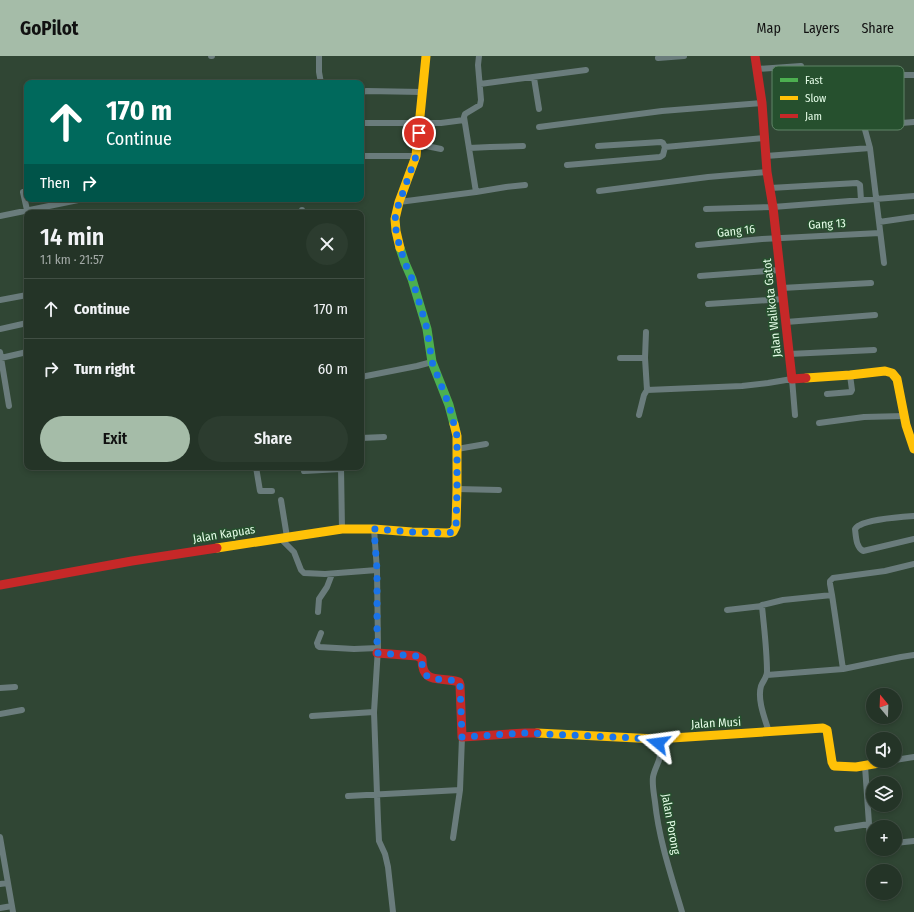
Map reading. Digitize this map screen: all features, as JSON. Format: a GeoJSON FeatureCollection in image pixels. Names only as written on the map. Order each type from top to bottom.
{"type":"FeatureCollection","features":[{"type":"Feature","properties":{"kind":"street"},"geometry":{"type":"LineString","coordinates":[[319,56],[320,80]]}},
{"type":"Feature","properties":{"kind":"street"},"geometry":{"type":"LineString","coordinates":[[426,56],[416,156],[395,219],[396,230],[405,263],[412,279],[424,318],[432,362],[453,418],[457,436],[457,490],[499,490]]}},
{"type":"Feature","properties":{"kind":"street"},"geometry":{"type":"LineString","coordinates":[[476,192],[464,117],[465,114],[480,105],[479,56]]}},
{"type":"Feature","properties":{"kind":"street"},"geometry":{"type":"LineString","coordinates":[[658,58],[684,56]]}},
{"type":"Feature","properties":{"kind":"street","name":"Jalan Walikota Gatot"},"geometry":{"type":"LineString","coordinates":[[756,56],[762,103],[767,172],[773,207],[792,379]]}},
{"type":"Feature","properties":{"kind":"street"},"geometry":{"type":"LineString","coordinates":[[757,69],[772,68]]}},
{"type":"Feature","properties":{"kind":"street"},"geometry":{"type":"LineString","coordinates":[[480,84],[586,70]]}},
{"type":"Feature","properties":{"kind":"street"},"geometry":{"type":"LineString","coordinates":[[534,78],[539,109]]}},
{"type":"Feature","properties":{"kind":"street"},"geometry":{"type":"LineString","coordinates":[[364,92],[422,92]]}},
{"type":"Feature","properties":{"kind":"street"},"geometry":{"type":"LineString","coordinates":[[539,127],[662,111],[762,103]]}},
{"type":"Feature","properties":{"kind":"street"},"geometry":{"type":"LineString","coordinates":[[364,122],[441,123],[464,120]]}},
{"type":"Feature","properties":{"kind":"street"},"geometry":{"type":"LineString","coordinates":[[904,123],[914,122]]}},
{"type":"Feature","properties":{"kind":"street"},"geometry":{"type":"LineString","coordinates":[[865,130],[870,148],[884,263]]}},
{"type":"Feature","properties":{"kind":"street"},"geometry":{"type":"LineString","coordinates":[[665,147],[765,138]]}},
{"type":"Feature","properties":{"kind":"street"},"geometry":{"type":"LineString","coordinates":[[598,146],[661,142],[665,147]]}},
{"type":"Feature","properties":{"kind":"street"},"geometry":{"type":"LineString","coordinates":[[417,144],[440,149]]}},
{"type":"Feature","properties":{"kind":"street"},"geometry":{"type":"LineString","coordinates":[[469,148],[490,146],[523,146]]}},
{"type":"Feature","properties":{"kind":"street"},"geometry":{"type":"LineString","coordinates":[[567,166],[660,157],[663,155],[665,147]]}},
{"type":"Feature","properties":{"kind":"street"},"geometry":{"type":"LineString","coordinates":[[766,156],[870,148]]}},
{"type":"Feature","properties":{"kind":"street"},"geometry":{"type":"LineString","coordinates":[[364,156],[416,156]]}},
{"type":"Feature","properties":{"kind":"street"},"geometry":{"type":"LineString","coordinates":[[599,191],[708,176],[767,172]]}},
{"type":"Feature","properties":{"kind":"street"},"geometry":{"type":"LineString","coordinates":[[770,188],[857,183],[860,185],[861,200]]}},
{"type":"Feature","properties":{"kind":"street"},"geometry":{"type":"LineString","coordinates":[[400,202],[525,185]]}},
{"type":"Feature","properties":{"kind":"street"},"geometry":{"type":"LineString","coordinates":[[23,192],[24,196]]}},
{"type":"Feature","properties":{"kind":"street"},"geometry":{"type":"LineString","coordinates":[[706,209],[773,207],[914,196]]}},
{"type":"Feature","properties":{"kind":"street"},"geometry":{"type":"LineString","coordinates":[[25,202],[27,210],[54,202]]}},
{"type":"Feature","properties":{"kind":"street"},"geometry":{"type":"LineString","coordinates":[[0,215],[24,211]]}},
{"type":"Feature","properties":{"kind":"street"},"geometry":{"type":"LineString","coordinates":[[879,222],[914,217]]}},
{"type":"Feature","properties":{"kind":"street","name":"Gang 13"},"geometry":{"type":"LineString","coordinates":[[776,238],[880,233]]}},
{"type":"Feature","properties":{"kind":"street","name":"Gang 16"},"geometry":{"type":"LineString","coordinates":[[698,246],[776,238]]}},
{"type":"Feature","properties":{"kind":"street"},"geometry":{"type":"LineString","coordinates":[[700,276],[780,270]]}},
{"type":"Feature","properties":{"kind":"street"},"geometry":{"type":"LineString","coordinates":[[782,288],[871,283]]}},
{"type":"Feature","properties":{"kind":"street"},"geometry":{"type":"LineString","coordinates":[[0,300],[24,295]]}},
{"type":"Feature","properties":{"kind":"street"},"geometry":{"type":"LineString","coordinates":[[708,304],[783,299]]}},
{"type":"Feature","properties":{"kind":"street"},"geometry":{"type":"LineString","coordinates":[[786,322],[876,315]]}},
{"type":"Feature","properties":{"kind":"street"},"geometry":{"type":"LineString","coordinates":[[0,329],[24,324]]}},
{"type":"Feature","properties":{"kind":"street"},"geometry":{"type":"LineString","coordinates":[[639,415],[644,395],[647,390],[645,358],[646,332]]}},
{"type":"Feature","properties":{"kind":"street"},"geometry":{"type":"LineString","coordinates":[[789,354],[874,350]]}},
{"type":"Feature","properties":{"kind":"street"},"geometry":{"type":"LineString","coordinates":[[9,406],[1,355],[24,352]]}},
{"type":"Feature","properties":{"kind":"street"},"geometry":{"type":"LineString","coordinates":[[620,358],[645,358]]}},
{"type":"Feature","properties":{"kind":"street"},"geometry":{"type":"LineString","coordinates":[[364,376],[432,362]]}},
{"type":"Feature","properties":{"kind":"street"},"geometry":{"type":"LineString","coordinates":[[647,390],[742,386],[792,379],[885,371],[890,372],[894,374],[896,379],[906,425],[914,449]]}},
{"type":"Feature","properties":{"kind":"street"},"geometry":{"type":"LineString","coordinates":[[827,394],[851,392],[850,375]]}},
{"type":"Feature","properties":{"kind":"street"},"geometry":{"type":"LineString","coordinates":[[792,379],[795,415]]}},
{"type":"Feature","properties":{"kind":"street"},"geometry":{"type":"LineString","coordinates":[[819,423],[864,417],[904,416]]}},
{"type":"Feature","properties":{"kind":"street"},"geometry":{"type":"LineString","coordinates":[[364,438],[384,437]]}},
{"type":"Feature","properties":{"kind":"street"},"geometry":{"type":"LineString","coordinates":[[457,448],[486,444]]}},
{"type":"Feature","properties":{"kind":"street"},"geometry":{"type":"LineString","coordinates":[[256,470],[260,491],[272,491]]}},
{"type":"Feature","properties":{"kind":"street"},"geometry":{"type":"LineString","coordinates":[[304,471],[316,470]]}},
{"type":"Feature","properties":{"kind":"street"},"geometry":{"type":"LineString","coordinates":[[341,470],[342,529]]}},
{"type":"Feature","properties":{"kind":"street","name":"Jalan Kapuas"},"geometry":{"type":"LineString","coordinates":[[0,585],[132,561],[342,529],[453,532],[456,526],[457,490]]}},
{"type":"Feature","properties":{"kind":"street"},"geometry":{"type":"LineString","coordinates":[[281,500],[284,539],[294,552],[301,570],[304,573],[332,574],[377,570]]}},
{"type":"Feature","properties":{"kind":"street"},"geometry":{"type":"LineString","coordinates":[[914,516],[874,521],[862,524],[855,529],[858,547],[863,551],[914,539]]}},
{"type":"Feature","properties":{"kind":"street"},"geometry":{"type":"LineString","coordinates":[[374,531],[377,570],[378,650],[374,712],[379,841],[385,854],[388,867],[393,912]]}},
{"type":"Feature","properties":{"kind":"street"},"geometry":{"type":"LineString","coordinates":[[844,669],[830,581],[833,578],[885,571],[914,564]]}},
{"type":"Feature","properties":{"kind":"street"},"geometry":{"type":"LineString","coordinates":[[318,612],[319,599],[329,583],[332,574]]}},
{"type":"Feature","properties":{"kind":"street"},"geometry":{"type":"LineString","coordinates":[[727,610],[762,606],[764,604],[783,600],[832,595]]}},
{"type":"Feature","properties":{"kind":"street"},"geometry":{"type":"LineString","coordinates":[[762,606],[766,640],[767,675],[761,686],[760,694],[761,704],[769,732]]}},
{"type":"Feature","properties":{"kind":"street"},"geometry":{"type":"LineString","coordinates":[[321,634],[317,643],[319,647],[378,650],[417,656],[422,659],[425,674],[429,678],[459,682],[462,737],[460,790],[453,838]]}},
{"type":"Feature","properties":{"kind":"street"},"geometry":{"type":"LineString","coordinates":[[767,675],[844,669],[914,655]]}},
{"type":"Feature","properties":{"kind":"street"},"geometry":{"type":"LineString","coordinates":[[0,688],[15,687]]}},
{"type":"Feature","properties":{"kind":"street"},"geometry":{"type":"LineString","coordinates":[[0,714],[22,710]]}},
{"type":"Feature","properties":{"kind":"street"},"geometry":{"type":"LineString","coordinates":[[312,716],[374,712]]}},
{"type":"Feature","properties":{"kind":"street","name":"Jalan Musi"},"geometry":{"type":"LineString","coordinates":[[462,737],[525,733],[657,739],[823,728],[827,730],[834,766],[865,766]]}},
{"type":"Feature","properties":{"kind":"street","name":"Jalan Porong"},"geometry":{"type":"LineString","coordinates":[[657,739],[660,759],[657,763],[653,777],[658,823],[666,862],[682,912]]}},
{"type":"Feature","properties":{"kind":"street"},"geometry":{"type":"LineString","coordinates":[[902,759],[914,757]]}},
{"type":"Feature","properties":{"kind":"street"},"geometry":{"type":"LineString","coordinates":[[865,766],[870,820]]}},
{"type":"Feature","properties":{"kind":"street"},"geometry":{"type":"LineString","coordinates":[[348,796],[460,790]]}},
{"type":"Feature","properties":{"kind":"street"},"geometry":{"type":"LineString","coordinates":[[837,829],[866,825]]}},
{"type":"Feature","properties":{"kind":"street"},"geometry":{"type":"LineString","coordinates":[[0,837],[13,909],[0,908]]}},
{"type":"Feature","properties":{"kind":"street"},"geometry":{"type":"LineString","coordinates":[[902,843],[914,841]]}},
{"type":"Feature","properties":{"kind":"street"},"geometry":{"type":"LineString","coordinates":[[0,884],[8,883]]}},
{"type":"Feature","properties":{"kind":"traffic: fast"},"geometry":{"type":"LineString","coordinates":[[400,248],[412,279],[427,329],[432,362],[449,405],[454,424]]}},
{"type":"Feature","properties":{"kind":"traffic: slow"},"geometry":{"type":"LineString","coordinates":[[400,248],[395,219],[399,202],[416,156],[426,56]]}},
{"type":"Feature","properties":{"kind":"traffic: slow"},"geometry":{"type":"LineString","coordinates":[[806,378],[885,371],[892,373],[897,379],[906,425],[914,449]]}},
{"type":"Feature","properties":{"kind":"traffic: slow"},"geometry":{"type":"LineString","coordinates":[[217,548],[342,529],[453,532],[456,526],[457,489],[457,436],[454,424]]}},
{"type":"Feature","properties":{"kind":"traffic: slow"},"geometry":{"type":"LineString","coordinates":[[537,733],[657,739],[823,728],[827,730],[834,766],[856,767],[866,765]]}},
{"type":"Feature","properties":{"kind":"traffic: jam"},"geometry":{"type":"LineString","coordinates":[[755,56],[762,103],[767,172],[773,207],[792,379],[806,378]]}},
{"type":"Feature","properties":{"kind":"traffic: jam"},"geometry":{"type":"LineString","coordinates":[[0,585],[132,561],[217,548]]}},
{"type":"Feature","properties":{"kind":"traffic: jam"},"geometry":{"type":"LineString","coordinates":[[377,653],[417,656],[422,659],[425,673],[429,677],[459,682],[462,737],[537,733]]}},
{"type":"Feature","properties":{"kind":"route"},"geometry":{"type":"LineString","coordinates":[[419,133],[416,156],[397,209],[395,219],[396,230],[399,244],[412,279],[427,329],[432,362],[449,405],[457,436],[456,526],[453,532],[448,533],[374,529],[377,570],[377,653],[417,656],[422,659],[425,674],[429,678],[459,682],[462,737],[511,733],[539,733],[657,739],[658,743]]}}]}
